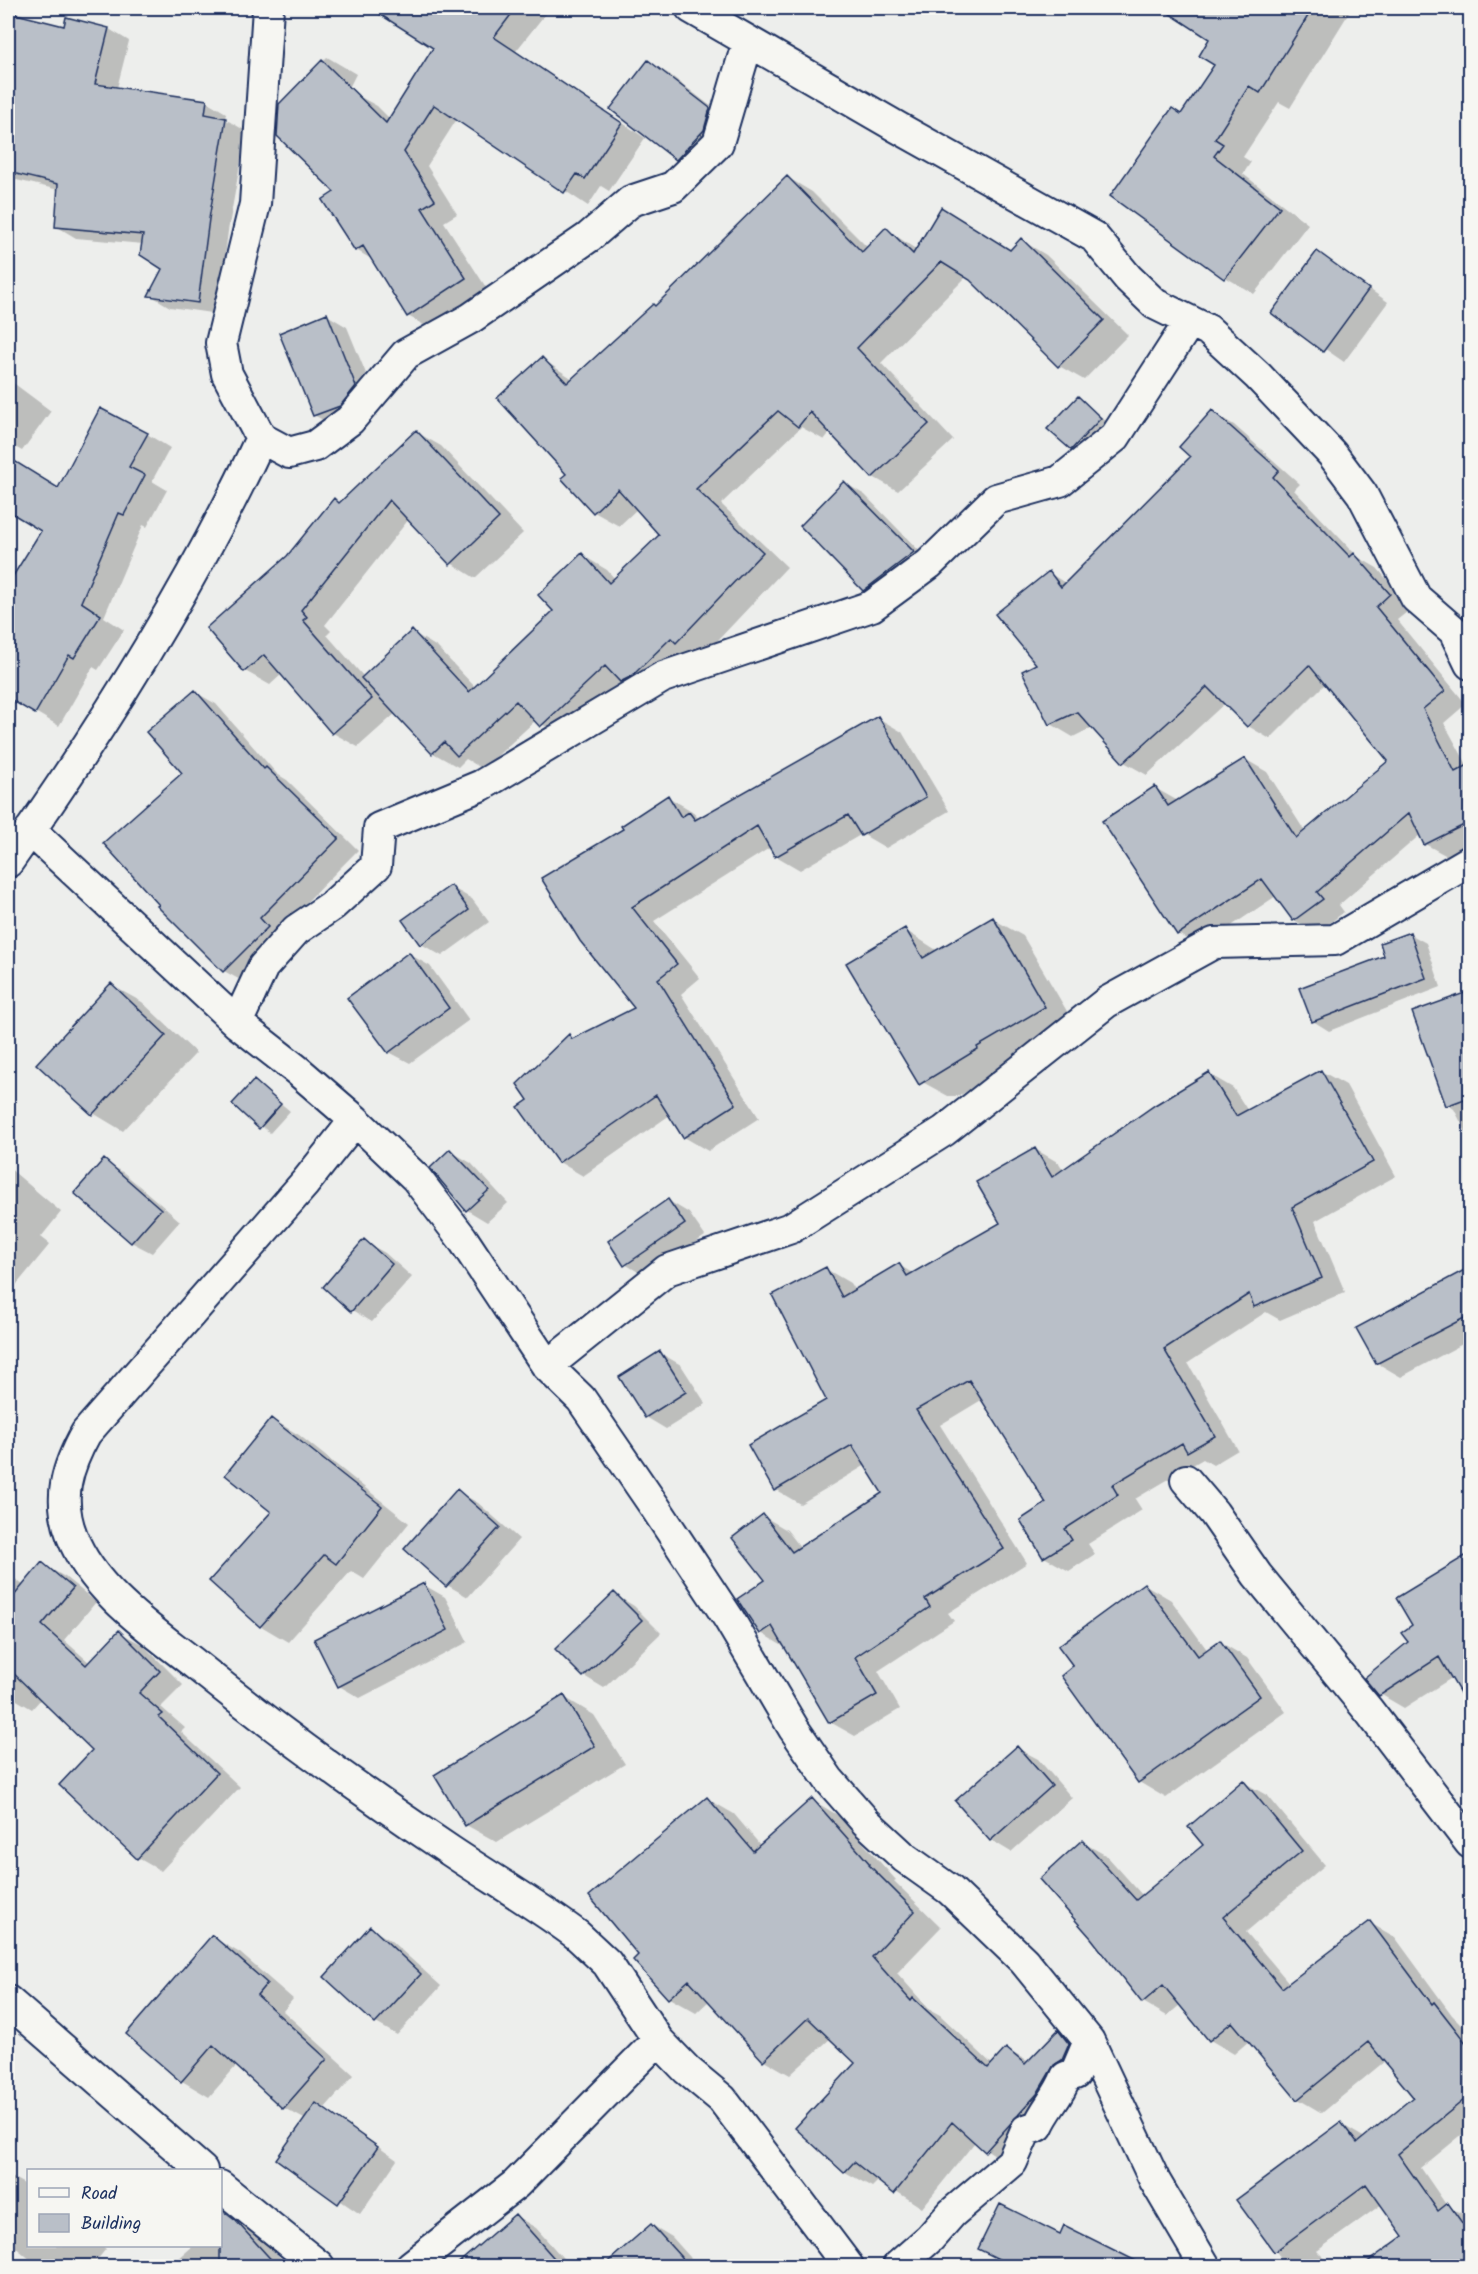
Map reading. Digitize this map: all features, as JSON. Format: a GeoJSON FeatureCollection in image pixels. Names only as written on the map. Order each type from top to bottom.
{"type":"FeatureCollection","features":[{"type":"Feature","properties":{"kind":"street"},"geometry":{"type":"LineString","coordinates":[[268,8],[255,204],[221,343],[227,374],[261,438],[289,453],[315,446],[350,420],[406,354],[471,318],[589,237],[631,201],[673,187],[718,143],[748,41]]}},
{"type":"Feature","properties":{"kind":"street"},"geometry":{"type":"LineString","coordinates":[[691,8],[1094,237],[1128,278],[1155,304],[1208,330],[1332,454],[1362,494],[1416,598],[1454,631],[1470,664]]}},
{"type":"Feature","properties":{"kind":"street"},"geometry":{"type":"LineString","coordinates":[[237,1023],[263,967],[296,930],[333,904],[375,866],[379,828],[483,785],[663,677],[872,606],[929,564],[996,499],[1060,482],[1115,437],[1190,321]]}},
{"type":"Feature","properties":{"kind":"street"},"geometry":{"type":"LineString","coordinates":[[8,862],[171,610],[232,500],[261,438]]}},
{"type":"Feature","properties":{"kind":"street"},"geometry":{"type":"LineString","coordinates":[[30,830],[237,1023],[356,1120],[416,1178],[462,1238],[547,1366],[580,1399],[655,1507],[729,1619],[794,1730],[829,1780],[866,1822],[906,1858],[950,1890],[1024,1961],[1089,2041],[1155,2181],[1205,2266]]}},
{"type":"Feature","properties":{"kind":"street"},"geometry":{"type":"LineString","coordinates":[[547,1366],[667,1270],[791,1228],[944,1131],[1107,1002],[1214,943],[1335,940],[1470,861]]}},
{"type":"Feature","properties":{"kind":"street"},"geometry":{"type":"LineString","coordinates":[[356,1120],[86,1433],[71,1459],[64,1483],[64,1511],[72,1537],[87,1564],[113,1595],[154,1632],[321,1763],[577,1935],[607,1963],[658,2040],[687,2070],[722,2099],[848,2266]]}},
{"type":"Feature","properties":{"kind":"street"},"geometry":{"type":"LineString","coordinates":[[1186,1480],[1214,1513],[1257,1575],[1369,1711],[1470,1843]]}},
{"type":"Feature","properties":{"kind":"street"},"geometry":{"type":"LineString","coordinates":[[8,2001],[201,2169]]}},
{"type":"Feature","properties":{"kind":"street"},"geometry":{"type":"LineString","coordinates":[[411,2266],[516,2184],[658,2040]]}},
{"type":"Feature","properties":{"kind":"street"},"geometry":{"type":"LineString","coordinates":[[898,2266],[930,2238],[952,2213],[1012,2162],[1026,2130],[1038,2126],[1044,2111],[1061,2092],[1066,2077],[1075,2074],[1089,2041]]}},
{"type":"Feature","properties":{"kind":"street"},"geometry":{"type":"LineString","coordinates":[[222,2188],[319,2266]]}},
{"type":"Feature","properties":{"kind":"building"},"geometry":{"type":"Polygon","coordinates":[[[370,8],[516,8],[494,37],[622,123],[585,179],[577,174],[564,193],[434,105],[404,152],[435,200],[422,208],[466,278],[407,317],[363,246],[355,251],[322,200],[334,192],[277,136],[279,104],[322,60],[386,123],[433,48],[370,8]]]}},
{"type":"Feature","properties":{"kind":"building"},"geometry":{"type":"Polygon","coordinates":[[[1161,8],[1313,8],[1260,93],[1249,86],[1215,139],[1223,144],[1214,156],[1280,207],[1224,279],[1110,196],[1172,108],[1181,114],[1214,65],[1199,56],[1209,39],[1161,8]]]}},
{"type":"Feature","properties":{"kind":"building"},"geometry":{"type":"Polygon","coordinates":[[[8,12],[64,26],[66,17],[109,28],[95,84],[207,100],[205,114],[226,118],[198,303],[148,296],[162,269],[140,255],[143,235],[55,227],[58,184],[8,172],[8,12]]]}},
{"type":"Feature","properties":{"kind":"building"},"geometry":{"type":"Polygon","coordinates":[[[648,60],[710,108],[704,130],[676,160],[610,109],[648,60]]]}},
{"type":"Feature","properties":{"kind":"building"},"geometry":{"type":"Polygon","coordinates":[[[787,176],[862,252],[886,227],[913,254],[941,207],[1010,250],[1021,238],[1104,320],[1058,367],[970,280],[941,262],[857,348],[929,424],[872,478],[810,412],[798,427],[778,411],[696,489],[763,552],[676,643],[671,638],[632,676],[620,682],[605,666],[540,727],[516,701],[457,756],[444,742],[432,754],[361,678],[412,630],[469,692],[553,611],[538,595],[582,553],[609,583],[659,535],[618,489],[593,513],[561,478],[566,474],[497,398],[542,357],[567,383],[653,304],[655,306],[787,176]]]}},
{"type":"Feature","properties":{"kind":"building"},"geometry":{"type":"Polygon","coordinates":[[[1317,251],[1369,289],[1323,352],[1271,313],[1317,251]]]}},
{"type":"Feature","properties":{"kind":"building"},"geometry":{"type":"Polygon","coordinates":[[[327,313],[356,386],[340,406],[313,416],[279,333],[327,313]]]}},
{"type":"Feature","properties":{"kind":"building"},"geometry":{"type":"Polygon","coordinates":[[[1078,396],[1101,418],[1071,450],[1047,429],[1078,396]]]}},
{"type":"Feature","properties":{"kind":"building"},"geometry":{"type":"Polygon","coordinates":[[[100,408],[148,433],[129,467],[145,475],[124,515],[119,513],[81,602],[101,615],[74,658],[69,655],[35,714],[8,698],[8,584],[41,531],[8,511],[8,457],[58,488],[100,408]]]}},
{"type":"Feature","properties":{"kind":"building"},"geometry":{"type":"Polygon","coordinates":[[[1212,410],[1279,470],[1273,477],[1350,557],[1354,553],[1390,594],[1376,607],[1445,691],[1423,709],[1455,772],[1470,764],[1470,822],[1424,845],[1409,813],[1317,892],[1323,899],[1293,921],[1262,879],[1177,935],[1102,821],[1155,786],[1168,806],[1245,758],[1296,838],[1388,761],[1309,665],[1247,727],[1207,687],[1123,763],[1077,712],[1049,725],[1022,671],[1036,664],[995,614],[1049,571],[1061,587],[1190,457],[1179,447],[1212,410]]]}},
{"type":"Feature","properties":{"kind":"building"},"geometry":{"type":"Polygon","coordinates":[[[416,430],[499,518],[450,565],[389,500],[301,610],[307,617],[303,620],[372,699],[332,734],[264,655],[244,672],[206,628],[287,556],[334,498],[339,503],[416,430]]]}},
{"type":"Feature","properties":{"kind":"building"},"geometry":{"type":"Polygon","coordinates":[[[844,481],[914,552],[863,591],[800,526],[844,481]]]}},
{"type":"Feature","properties":{"kind":"building"},"geometry":{"type":"Polygon","coordinates":[[[195,690],[264,769],[266,767],[339,838],[260,918],[268,927],[223,972],[157,906],[159,905],[103,843],[182,773],[146,732],[195,690]]]}},
{"type":"Feature","properties":{"kind":"building"},"geometry":{"type":"Polygon","coordinates":[[[878,716],[926,797],[861,836],[848,815],[775,857],[757,826],[632,907],[677,964],[658,979],[736,1104],[683,1138],[656,1095],[558,1163],[518,1107],[528,1100],[517,1084],[569,1034],[572,1039],[634,1008],[580,941],[541,878],[623,829],[621,826],[668,795],[681,817],[689,812],[695,820],[878,716]]]}},
{"type":"Feature","properties":{"kind":"building"},"geometry":{"type":"Polygon","coordinates":[[[451,885],[469,910],[420,945],[402,920],[451,885]]]}},
{"type":"Feature","properties":{"kind":"building"},"geometry":{"type":"Polygon","coordinates":[[[993,917],[1045,1007],[919,1085],[846,963],[905,928],[923,958],[993,917]]]}},
{"type":"Feature","properties":{"kind":"building"},"geometry":{"type":"Polygon","coordinates":[[[1410,932],[1426,978],[1312,1022],[1299,988],[1384,956],[1380,943],[1410,932]]]}},
{"type":"Feature","properties":{"kind":"building"},"geometry":{"type":"Polygon","coordinates":[[[409,952],[449,1008],[388,1053],[347,998],[409,952]]]}},
{"type":"Feature","properties":{"kind":"building"},"geometry":{"type":"Polygon","coordinates":[[[111,983],[166,1035],[92,1115],[36,1064],[111,983]]]}},
{"type":"Feature","properties":{"kind":"building"},"geometry":{"type":"Polygon","coordinates":[[[1470,991],[1470,1097],[1446,1106],[1412,1012],[1470,991]]]}},
{"type":"Feature","properties":{"kind":"building"},"geometry":{"type":"Polygon","coordinates":[[[1321,1070],[1373,1162],[1292,1207],[1322,1278],[1254,1307],[1249,1294],[1164,1349],[1215,1436],[1187,1452],[1182,1443],[1112,1485],[1118,1495],[1065,1529],[1072,1540],[1043,1558],[1020,1520],[1046,1503],[969,1380],[916,1410],[1004,1549],[925,1599],[930,1607],[855,1657],[877,1695],[829,1723],[772,1626],[760,1634],[737,1599],[765,1580],[732,1538],[763,1514],[792,1552],[882,1493],[852,1445],[774,1491],[748,1445],[826,1400],[772,1295],[826,1267],[842,1297],[899,1263],[907,1276],[1000,1223],[976,1182],[1035,1148],[1052,1177],[1155,1105],[1209,1072],[1236,1116],[1321,1070]]]}},
{"type":"Feature","properties":{"kind":"building"},"geometry":{"type":"Polygon","coordinates":[[[254,1080],[281,1104],[259,1129],[232,1104],[254,1080]]]}},
{"type":"Feature","properties":{"kind":"building"},"geometry":{"type":"Polygon","coordinates":[[[450,1149],[489,1190],[466,1211],[430,1168],[450,1149]]]}},
{"type":"Feature","properties":{"kind":"building"},"geometry":{"type":"Polygon","coordinates":[[[104,1159],[161,1209],[131,1243],[74,1193],[104,1159]]]}},
{"type":"Feature","properties":{"kind":"building"},"geometry":{"type":"Polygon","coordinates":[[[668,1199],[685,1224],[624,1266],[608,1241],[668,1199]]]}},
{"type":"Feature","properties":{"kind":"building"},"geometry":{"type":"Polygon","coordinates":[[[364,1239],[392,1264],[351,1312],[323,1287],[364,1239]]]}},
{"type":"Feature","properties":{"kind":"building"},"geometry":{"type":"Polygon","coordinates":[[[1470,1267],[1470,1315],[1376,1364],[1356,1328],[1470,1267]]]}},
{"type":"Feature","properties":{"kind":"building"},"geometry":{"type":"Polygon","coordinates":[[[660,1351],[686,1392],[645,1418],[619,1377],[660,1351]]]}},
{"type":"Feature","properties":{"kind":"building"},"geometry":{"type":"Polygon","coordinates":[[[271,1418],[382,1506],[336,1564],[324,1555],[260,1627],[209,1581],[271,1512],[225,1475],[271,1418]]]}},
{"type":"Feature","properties":{"kind":"building"},"geometry":{"type":"Polygon","coordinates":[[[457,1489],[500,1527],[446,1587],[404,1549],[457,1489]]]}},
{"type":"Feature","properties":{"kind":"building"},"geometry":{"type":"Polygon","coordinates":[[[1470,1553],[1470,1710],[1439,1657],[1379,1696],[1364,1678],[1408,1642],[1401,1633],[1412,1625],[1396,1598],[1470,1553]]]}},
{"type":"Feature","properties":{"kind":"building"},"geometry":{"type":"Polygon","coordinates":[[[42,1562],[73,1588],[42,1625],[86,1665],[119,1630],[160,1671],[139,1693],[163,1714],[159,1717],[217,1773],[137,1859],[59,1785],[92,1750],[8,1668],[8,1603],[42,1562]]]}},
{"type":"Feature","properties":{"kind":"building"},"geometry":{"type":"Polygon","coordinates":[[[424,1583],[448,1630],[338,1687],[314,1639],[424,1583]]]}},
{"type":"Feature","properties":{"kind":"building"},"geometry":{"type":"Polygon","coordinates":[[[1144,1583],[1198,1656],[1220,1640],[1260,1696],[1138,1783],[1061,1676],[1073,1666],[1058,1646],[1144,1583]]]}},
{"type":"Feature","properties":{"kind":"building"},"geometry":{"type":"Polygon","coordinates":[[[614,1592],[642,1620],[583,1677],[555,1649],[614,1592]]]}},
{"type":"Feature","properties":{"kind":"building"},"geometry":{"type":"Polygon","coordinates":[[[564,1695],[595,1746],[465,1826],[434,1775],[564,1695]]]}},
{"type":"Feature","properties":{"kind":"building"},"geometry":{"type":"Polygon","coordinates":[[[1017,1746],[1052,1786],[990,1841],[955,1801],[1017,1746]]]}},
{"type":"Feature","properties":{"kind":"building"},"geometry":{"type":"Polygon","coordinates":[[[1243,1780],[1302,1851],[1223,1917],[1282,1988],[1370,1921],[1432,2004],[1434,2002],[1470,2048],[1470,2095],[1398,2154],[1438,2211],[1448,2203],[1470,2234],[1470,2266],[1362,2266],[1403,2236],[1366,2184],[1274,2252],[1236,2200],[1341,2122],[1357,2143],[1413,2097],[1368,2042],[1297,2100],[1232,2022],[1209,2041],[1163,1985],[1142,2003],[1091,1938],[1039,1879],[1082,1840],[1136,1900],[1203,1845],[1188,1827],[1243,1780]]]}},
{"type":"Feature","properties":{"kind":"building"},"geometry":{"type":"Polygon","coordinates":[[[707,1797],[753,1851],[812,1798],[869,1865],[915,1911],[872,1957],[911,2001],[913,1998],[988,2068],[1006,2048],[1025,2064],[1058,2030],[1069,2044],[1062,2060],[1054,2065],[1037,2094],[985,2152],[952,2122],[894,2194],[854,2162],[844,2173],[795,2128],[855,2063],[808,2018],[763,2061],[689,1980],[668,1999],[633,1960],[638,1955],[589,1896],[707,1797]]]}},
{"type":"Feature","properties":{"kind":"building"},"geometry":{"type":"Polygon","coordinates":[[[370,1926],[421,1974],[375,2024],[324,1977],[370,1926]]]}},
{"type":"Feature","properties":{"kind":"building"},"geometry":{"type":"Polygon","coordinates":[[[212,1935],[267,1983],[257,1995],[327,2059],[283,2109],[213,2045],[181,2082],[126,2034],[212,1935]]]}},
{"type":"Feature","properties":{"kind":"building"},"geometry":{"type":"Polygon","coordinates":[[[316,2103],[378,2147],[338,2204],[276,2159],[316,2103]]]}},
{"type":"Feature","properties":{"kind":"building"},"geometry":{"type":"Polygon","coordinates":[[[1000,2204],[1060,2234],[1064,2225],[1146,2266],[1013,2266],[978,2249],[1000,2204]]]}},
{"type":"Feature","properties":{"kind":"building"},"geometry":{"type":"Polygon","coordinates":[[[222,2210],[236,2221],[277,2266],[220,2266],[222,2210]]]}},
{"type":"Feature","properties":{"kind":"building"},"geometry":{"type":"Polygon","coordinates":[[[515,2214],[561,2266],[455,2266],[515,2214]]]}},
{"type":"Feature","properties":{"kind":"building"},"geometry":{"type":"Polygon","coordinates":[[[651,2224],[689,2266],[603,2266],[651,2224]]]}}]}
